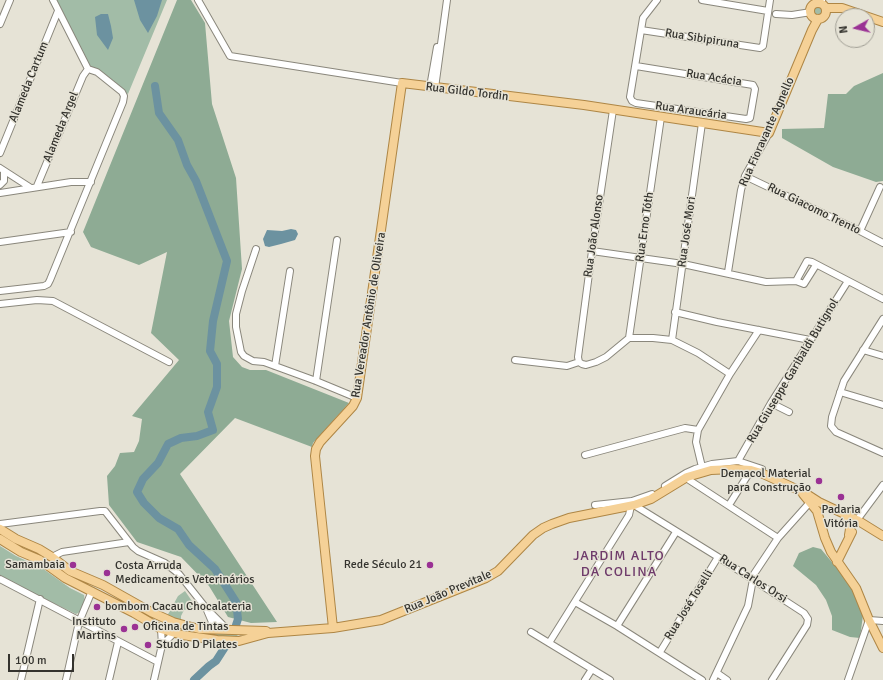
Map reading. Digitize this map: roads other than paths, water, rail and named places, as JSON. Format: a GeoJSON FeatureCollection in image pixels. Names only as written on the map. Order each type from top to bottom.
{"type":"FeatureCollection","features":[{"type":"Feature","properties":{"kind":"main road"},"geometry":{"type":"LineString","coordinates":[[826,8],[825,16],[818,19],[813,16],[811,12],[812,7],[820,1],[826,8],[842,8],[883,22]]}},
{"type":"Feature","properties":{"kind":"main road","name":"Rua Fioravante Agnello"},"geometry":{"type":"LineString","coordinates":[[769,133],[818,19]]}},
{"type":"Feature","properties":{"kind":"main road","name":"Rua Gildo Tordin"},"geometry":{"type":"LineString","coordinates":[[402,83],[433,88],[584,105],[769,133]]}},
{"type":"Feature","properties":{"kind":"main road","name":"Rua Vereador Antônio de Oliveira"},"geometry":{"type":"LineString","coordinates":[[333,628],[315,456],[316,449],[320,442],[353,406],[357,398],[402,83]]}},
{"type":"Feature","properties":{"kind":"main road","name":"Rua João Previtale"},"geometry":{"type":"LineString","coordinates":[[0,539],[21,552],[40,560],[65,578],[134,613],[161,629],[174,633],[217,640],[239,641],[268,633],[333,628],[381,620],[486,578],[498,571],[533,535],[542,528],[560,520],[632,506],[651,499],[686,478],[702,471],[716,469],[751,470],[783,482],[800,491],[814,504],[823,509],[830,510],[868,527]]}},
{"type":"Feature","properties":{"kind":"main road"},"geometry":{"type":"LineString","coordinates":[[814,504],[831,552],[856,588],[869,620],[883,648]]}},
{"type":"Feature","properties":{"kind":"main road"},"geometry":{"type":"LineString","coordinates":[[837,562],[854,522]]}},
{"type":"Feature","properties":{"kind":"main road"},"geometry":{"type":"LineString","coordinates":[[849,535],[854,529],[868,527],[883,536]]}},
{"type":"Feature","properties":{"kind":"main road","name":"Rua João Previtale"},"geometry":{"type":"LineString","coordinates":[[0,529],[16,539],[39,549],[70,571],[103,585],[151,612],[173,622],[188,627],[209,629],[281,632]]}},
{"type":"Feature","properties":{"kind":"main road"},"geometry":{"type":"LineString","coordinates":[[161,629],[164,624],[173,622]]}},
{"type":"Feature","properties":{"kind":"main road"},"geometry":{"type":"LineString","coordinates":[[239,641],[243,636],[240,630]]}},
{"type":"Feature","properties":{"kind":"street"},"geometry":{"type":"LineString","coordinates":[[0,24],[10,0]]}},
{"type":"Feature","properties":{"kind":"street"},"geometry":{"type":"LineString","coordinates":[[0,291],[44,286],[48,284],[71,232],[123,102],[124,96],[122,92],[97,72],[88,69],[53,0]]}},
{"type":"Feature","properties":{"kind":"street","name":"Rua Gildo Tordin"},"geometry":{"type":"LineString","coordinates":[[198,0],[230,56],[402,83]]}},
{"type":"Feature","properties":{"kind":"street"},"geometry":{"type":"LineString","coordinates":[[433,88],[446,0]]}},
{"type":"Feature","properties":{"kind":"street"},"geometry":{"type":"LineString","coordinates":[[636,66],[643,18],[657,0]]}},
{"type":"Feature","properties":{"kind":"street"},"geometry":{"type":"LineString","coordinates":[[702,0],[768,11],[770,0]]}},
{"type":"Feature","properties":{"kind":"street","name":"Alameda Cartum"},"geometry":{"type":"LineString","coordinates":[[0,153],[58,11]]}},
{"type":"Feature","properties":{"kind":"street","name":"Rua Sibipiruna"},"geometry":{"type":"LineString","coordinates":[[641,30],[760,48],[763,46],[768,11]]}},
{"type":"Feature","properties":{"kind":"street"},"geometry":{"type":"LineString","coordinates":[[776,14],[792,15],[811,12]]}},
{"type":"Feature","properties":{"kind":"street","name":"Rua Araucária"},"geometry":{"type":"LineString","coordinates":[[636,66],[630,97],[632,102],[746,119]]}},
{"type":"Feature","properties":{"kind":"street","name":"Rua Acácia"},"geometry":{"type":"LineString","coordinates":[[636,66],[753,85],[755,89],[750,118],[746,119]]}},
{"type":"Feature","properties":{"kind":"street","name":"Alameda Argel"},"geometry":{"type":"LineString","coordinates":[[34,187],[83,76],[88,69]]}},
{"type":"Feature","properties":{"kind":"street","name":"Rua João Alonso"},"geometry":{"type":"LineString","coordinates":[[579,362],[578,356],[592,251],[613,110]]}},
{"type":"Feature","properties":{"kind":"street","name":"Rua Erno Tóth"},"geometry":{"type":"LineString","coordinates":[[629,338],[661,117]]}},
{"type":"Feature","properties":{"kind":"street","name":"Rua José Mori"},"geometry":{"type":"LineString","coordinates":[[672,340],[702,123]]}},
{"type":"Feature","properties":{"kind":"street","name":"Rua Fioravante Agnello"},"geometry":{"type":"LineString","coordinates":[[728,272],[738,204],[745,176],[769,133]]}},
{"type":"Feature","properties":{"kind":"street"},"geometry":{"type":"LineString","coordinates":[[2,169],[34,187]]}},
{"type":"Feature","properties":{"kind":"street"},"geometry":{"type":"LineString","coordinates":[[0,185],[4,181],[2,169]]}},
{"type":"Feature","properties":{"kind":"street","name":"Rua Giacomo Trento"},"geometry":{"type":"LineString","coordinates":[[745,176],[860,231],[883,244]]}},
{"type":"Feature","properties":{"kind":"street"},"geometry":{"type":"LineString","coordinates":[[0,193],[71,182],[91,182]]}},
{"type":"Feature","properties":{"kind":"street"},"geometry":{"type":"LineString","coordinates":[[860,231],[880,187]]}},
{"type":"Feature","properties":{"kind":"street"},"geometry":{"type":"LineString","coordinates":[[0,242],[71,232]]}},
{"type":"Feature","properties":{"kind":"street"},"geometry":{"type":"LineString","coordinates":[[316,381],[337,240]]}},
{"type":"Feature","properties":{"kind":"street"},"geometry":{"type":"LineString","coordinates":[[256,250],[236,314],[236,327],[244,356],[253,361],[264,362],[316,381],[357,398]]}},
{"type":"Feature","properties":{"kind":"street"},"geometry":{"type":"LineString","coordinates":[[592,251],[728,272],[766,282],[796,281],[804,284],[816,265]]}},
{"type":"Feature","properties":{"kind":"street"},"geometry":{"type":"LineString","coordinates":[[796,281],[807,261],[883,299]]}},
{"type":"Feature","properties":{"kind":"street"},"geometry":{"type":"LineString","coordinates":[[275,366],[290,271]]}},
{"type":"Feature","properties":{"kind":"street","name":"Rua Giuseppe Garibaldi Butignol"},"geometry":{"type":"LineString","coordinates":[[738,461],[771,403],[848,281]]}},
{"type":"Feature","properties":{"kind":"street"},"geometry":{"type":"LineString","coordinates":[[0,304],[37,300],[53,301],[170,362]]}},
{"type":"Feature","properties":{"kind":"street"},"geometry":{"type":"LineString","coordinates":[[676,312],[717,322],[810,340]]}},
{"type":"Feature","properties":{"kind":"street"},"geometry":{"type":"LineString","coordinates":[[883,319],[844,380],[832,417],[831,426],[836,432],[883,453]]}},
{"type":"Feature","properties":{"kind":"street"},"geometry":{"type":"LineString","coordinates":[[702,467],[696,442],[698,430],[730,374],[759,330]]}},
{"type":"Feature","properties":{"kind":"street"},"geometry":{"type":"LineString","coordinates":[[515,360],[568,366],[579,362],[586,365],[606,357],[629,338],[640,337],[672,340],[698,353],[730,374]]}},
{"type":"Feature","properties":{"kind":"street"},"geometry":{"type":"LineString","coordinates":[[863,350],[883,356]]}},
{"type":"Feature","properties":{"kind":"street"},"geometry":{"type":"LineString","coordinates":[[840,392],[883,405]]}},
{"type":"Feature","properties":{"kind":"street"},"geometry":{"type":"LineString","coordinates":[[771,403],[789,412]]}},
{"type":"Feature","properties":{"kind":"street"},"geometry":{"type":"LineString","coordinates":[[585,454],[686,428],[698,430]]}},
{"type":"Feature","properties":{"kind":"street"},"geometry":{"type":"LineString","coordinates":[[595,505],[632,501],[649,496],[686,473],[702,467],[738,461],[762,469]]}},
{"type":"Feature","properties":{"kind":"street"},"geometry":{"type":"LineString","coordinates":[[729,504],[751,470]]}},
{"type":"Feature","properties":{"kind":"street"},"geometry":{"type":"LineString","coordinates":[[686,478],[710,494],[729,504],[778,538]]}},
{"type":"Feature","properties":{"kind":"street"},"geometry":{"type":"LineString","coordinates":[[854,522],[883,485]]}},
{"type":"Feature","properties":{"kind":"street"},"geometry":{"type":"LineString","coordinates":[[713,680],[748,606],[752,579],[761,562],[778,538],[796,517],[814,504]]}},
{"type":"Feature","properties":{"kind":"street"},"geometry":{"type":"LineString","coordinates":[[549,643],[629,515],[632,506]]}},
{"type":"Feature","properties":{"kind":"street","name":"Rua Carlos Orsi"},"geometry":{"type":"LineString","coordinates":[[632,506],[718,557],[804,613],[808,619],[807,625],[772,680]]}},
{"type":"Feature","properties":{"kind":"street"},"geometry":{"type":"LineString","coordinates":[[0,524],[100,510],[105,511],[129,542],[138,551],[165,563],[172,568],[206,608],[228,630]]}},
{"type":"Feature","properties":{"kind":"street"},"geometry":{"type":"LineString","coordinates":[[617,626],[676,532]]}},
{"type":"Feature","properties":{"kind":"street"},"geometry":{"type":"LineString","coordinates":[[52,557],[62,552],[129,542]]}},
{"type":"Feature","properties":{"kind":"street","name":"Rua José Toselli"},"geometry":{"type":"LineString","coordinates":[[660,652],[718,557]]}},
{"type":"Feature","properties":{"kind":"street"},"geometry":{"type":"LineString","coordinates":[[0,579],[40,599],[79,622],[158,662]]}},
{"type":"Feature","properties":{"kind":"street"},"geometry":{"type":"LineString","coordinates":[[66,680],[79,622],[92,591]]}},
{"type":"Feature","properties":{"kind":"street"},"geometry":{"type":"LineString","coordinates":[[21,680],[40,599]]}},
{"type":"Feature","properties":{"kind":"street"},"geometry":{"type":"LineString","coordinates":[[575,602],[660,652],[702,680]]}},
{"type":"Feature","properties":{"kind":"street"},"geometry":{"type":"LineString","coordinates":[[206,608],[212,622],[209,629]]}},
{"type":"Feature","properties":{"kind":"street"},"geometry":{"type":"LineString","coordinates":[[848,680],[869,620],[883,621]]}},
{"type":"Feature","properties":{"kind":"street"},"geometry":{"type":"LineString","coordinates":[[154,680],[162,645],[161,629]]}},
{"type":"Feature","properties":{"kind":"street"},"geometry":{"type":"LineString","coordinates":[[531,632],[610,680]]}},
{"type":"Feature","properties":{"kind":"street"},"geometry":{"type":"LineString","coordinates":[[162,645],[174,633]]}},
{"type":"Feature","properties":{"kind":"street"},"geometry":{"type":"LineString","coordinates":[[109,680],[118,642]]}},
{"type":"Feature","properties":{"kind":"street"},"geometry":{"type":"LineString","coordinates":[[585,680],[592,669]]}},
{"type":"Feature","properties":{"kind":"street"},"geometry":{"type":"LineString","coordinates":[[717,673],[728,680]]}},
{"type":"Feature","properties":{"kind":"water"},"geometry":{"type":"Polygon","coordinates":[[[134,0],[162,0],[157,16],[148,33],[140,20],[134,0]]]}},
{"type":"Feature","properties":{"kind":"water"},"geometry":{"type":"Polygon","coordinates":[[[101,14],[108,14],[111,26],[113,38],[108,50],[97,35],[95,17],[101,14]]]}},
{"type":"Feature","properties":{"kind":"water"},"geometry":{"type":"Polygon","coordinates":[[[291,229],[296,230],[298,234],[295,240],[269,247],[265,246],[263,239],[267,230],[282,231],[291,229]]]}},
{"type":"Feature","properties":{"kind":"waterway"},"geometry":{"type":"LineString","coordinates":[[155,86],[159,113],[178,140],[187,165],[196,181],[227,261],[213,321],[210,351],[217,364],[217,387],[208,412],[213,430],[197,436],[181,438],[168,444],[158,463],[143,479],[137,492],[144,503],[159,518],[178,529],[189,545],[215,569],[236,602],[238,619],[236,625]]}},
{"type":"Feature","properties":{"kind":"waterway"},"geometry":{"type":"LineString","coordinates":[[194,680],[216,661],[225,647]]}},
{"type":"Feature","properties":{"kind":"place","name":"Demacol Material para Construção"},"geometry":{"type":"Point","coordinates":[819,481]}},
{"type":"Feature","properties":{"kind":"place","name":"Padaria Vitória"},"geometry":{"type":"Point","coordinates":[841,497]}},
{"type":"Feature","properties":{"kind":"place","name":"Samambaia"},"geometry":{"type":"Point","coordinates":[73,565]}},
{"type":"Feature","properties":{"kind":"place","name":"Rede Século 21"},"geometry":{"type":"Point","coordinates":[430,565]}},
{"type":"Feature","properties":{"kind":"place","name":"Costa Arruda Medicamentos Veterinários"},"geometry":{"type":"Point","coordinates":[107,573]}},
{"type":"Feature","properties":{"kind":"place","name":"bombom Cacau Chocalateria"},"geometry":{"type":"Point","coordinates":[97,607]}},
{"type":"Feature","properties":{"kind":"place","name":"Oficina de Tintas"},"geometry":{"type":"Point","coordinates":[135,627]}},
{"type":"Feature","properties":{"kind":"place","name":"Instituto Martins"},"geometry":{"type":"Point","coordinates":[124,629]}},
{"type":"Feature","properties":{"kind":"place","name":"Studio D Pilates"},"geometry":{"type":"Point","coordinates":[148,645]}},
{"type":"Feature","properties":{"kind":"district","name":"JARDIM ALTO DA COLINA"},"geometry":{"type":"Point","coordinates":[619,564]}}]}
